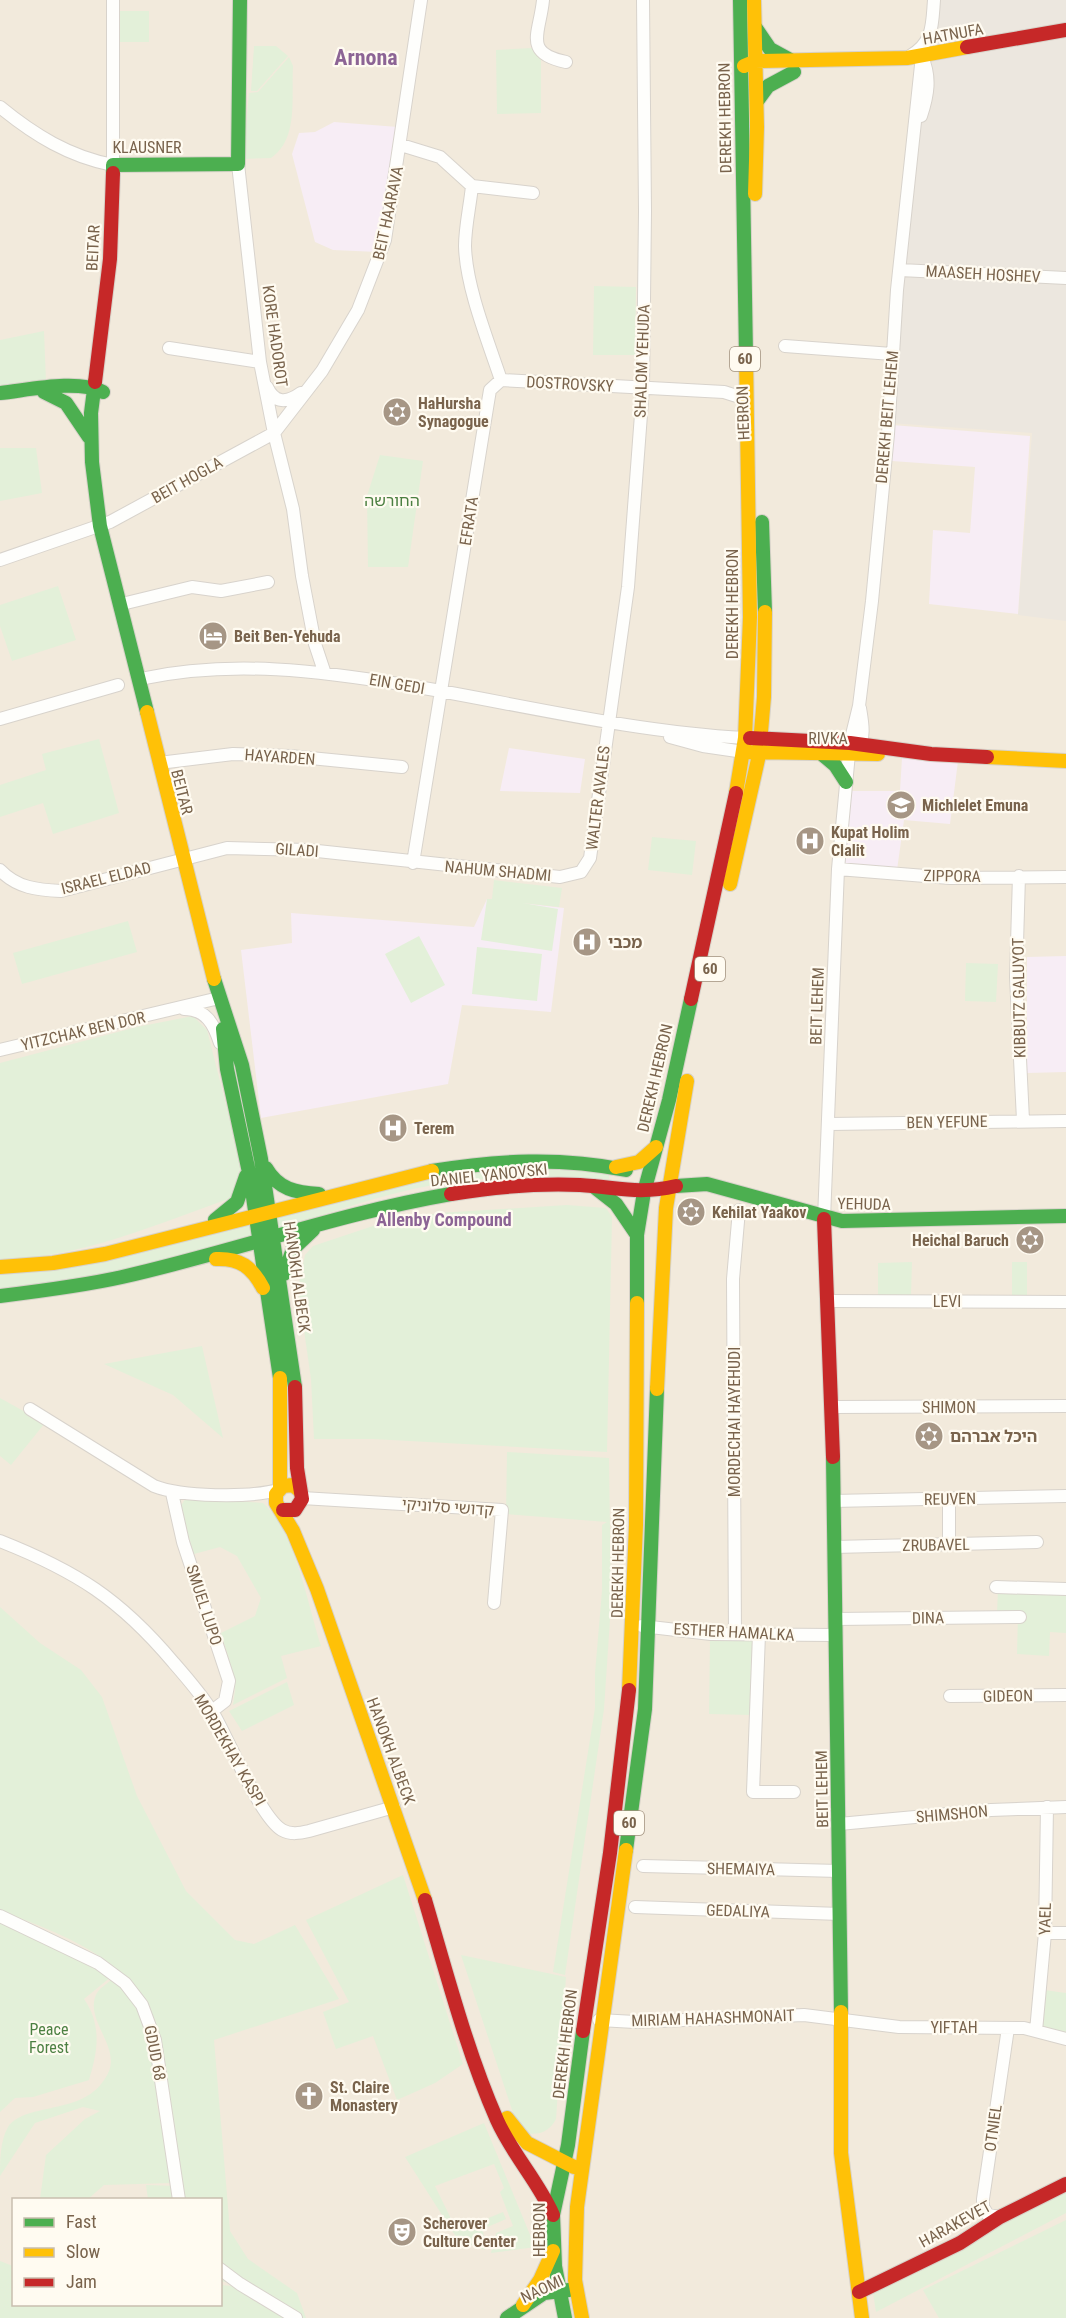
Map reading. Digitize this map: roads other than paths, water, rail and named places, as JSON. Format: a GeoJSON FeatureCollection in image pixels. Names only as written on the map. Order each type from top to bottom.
{"type":"FeatureCollection","features":[{"type":"Feature","properties":{"kind":"main road","name":"KORE HADOROT"},"geometry":{"type":"LineString","coordinates":[[238,164],[240,0]]}},
{"type":"Feature","properties":{"kind":"main road","name":"DEREKH HEBRON"},"geometry":{"type":"LineString","coordinates":[[564,2162],[610,1853],[628,1705],[634,1629],[637,1235],[644,1192],[669,1100],[745,745],[750,617],[740,0]]}},
{"type":"Feature","properties":{"kind":"main road","name":"HEBRON"},"geometry":{"type":"LineString","coordinates":[[754,0],[757,101],[755,271],[764,615],[760,746]]}},
{"type":"Feature","properties":{"kind":"main road"},"geometry":{"type":"LineString","coordinates":[[755,27],[772,51],[793,67],[768,86],[757,101]]}},
{"type":"Feature","properties":{"kind":"main road","name":"HATNUFA"},"geometry":{"type":"LineString","coordinates":[[741,68],[793,67],[817,70],[845,61],[922,56],[1066,30]]}},
{"type":"Feature","properties":{"kind":"main road","name":"KLAUSNER"},"geometry":{"type":"LineString","coordinates":[[113,165],[238,164]]}},
{"type":"Feature","properties":{"kind":"main road","name":"BEITAR"},"geometry":{"type":"LineString","coordinates":[[113,165],[110,259],[102,333],[106,355],[96,391],[90,440],[105,524],[159,763],[219,998],[242,1065],[271,1211]]}},
{"type":"Feature","properties":{"kind":"main road"},"geometry":{"type":"LineString","coordinates":[[34,390],[52,393],[62,399],[82,423],[90,440]]}},
{"type":"Feature","properties":{"kind":"main road"},"geometry":{"type":"LineString","coordinates":[[0,393],[34,390],[96,391]]}},
{"type":"Feature","properties":{"kind":"main road","name":"BEITAR"},"geometry":{"type":"LineString","coordinates":[[96,391],[105,524]]}},
{"type":"Feature","properties":{"kind":"main road","name":"RIVKA"},"geometry":{"type":"LineString","coordinates":[[745,745],[853,747],[1066,761]]}},
{"type":"Feature","properties":{"kind":"main road","name":"DEREKH HEBRON"},"geometry":{"type":"LineString","coordinates":[[581,2177],[643,1731],[650,1625],[660,1302],[668,1187],[705,993],[760,746]]}},
{"type":"Feature","properties":{"kind":"main road","name":"RIVKA"},"geometry":{"type":"LineString","coordinates":[[760,746],[822,755],[853,747]]}},
{"type":"Feature","properties":{"kind":"main road"},"geometry":{"type":"LineString","coordinates":[[822,755],[835,765],[846,782]]}},
{"type":"Feature","properties":{"kind":"main road","name":"BEITAR"},"geometry":{"type":"LineString","coordinates":[[219,998],[226,1058],[256,1215]]}},
{"type":"Feature","properties":{"kind":"main road"},"geometry":{"type":"LineString","coordinates":[[616,1167],[639,1162],[656,1147]]}},
{"type":"Feature","properties":{"kind":"main road"},"geometry":{"type":"LineString","coordinates":[[261,1159],[273,1180],[287,1190],[305,1194],[334,1195]]}},
{"type":"Feature","properties":{"kind":"main road","name":"DANIEL YANOVSKI"},"geometry":{"type":"LineString","coordinates":[[0,1267],[64,1262],[412,1175],[484,1163],[570,1160],[649,1175],[668,1187]]}},
{"type":"Feature","properties":{"kind":"main road"},"geometry":{"type":"LineString","coordinates":[[191,1232],[233,1209],[245,1186],[246,1163]]}},
{"type":"Feature","properties":{"kind":"main road","name":"YEHUDA"},"geometry":{"type":"LineString","coordinates":[[668,1187],[690,1182],[705,1183],[786,1204],[824,1219],[842,1221],[1066,1216]]}},
{"type":"Feature","properties":{"kind":"main road","name":"DANIEL YANOVSKI"},"geometry":{"type":"LineString","coordinates":[[0,1296],[88,1286],[192,1261],[324,1223],[423,1199],[477,1190],[544,1185],[593,1186],[644,1192],[668,1187]]}},
{"type":"Feature","properties":{"kind":"main road"},"geometry":{"type":"LineString","coordinates":[[593,1186],[616,1204],[637,1235]]}},
{"type":"Feature","properties":{"kind":"main road","name":"HANOKH ALBECK"},"geometry":{"type":"LineString","coordinates":[[271,1211],[296,1382],[297,1468],[300,1499],[317,1589]]}},
{"type":"Feature","properties":{"kind":"main road","name":"HANOKH ALBECK"},"geometry":{"type":"LineString","coordinates":[[256,1215],[281,1384],[282,1469],[279,1497],[317,1589],[357,1708],[394,1807],[434,1926],[433,1934],[496,2119],[544,2195],[553,2215]]}},
{"type":"Feature","properties":{"kind":"main road","name":"BEIT LEHEM"},"geometry":{"type":"LineString","coordinates":[[824,1219],[832,1407],[842,2018],[841,2153],[862,2318]]}},
{"type":"Feature","properties":{"kind":"main road","name":"BEIT LEHEM"},"geometry":{"type":"LineString","coordinates":[[827,1258],[833,1230],[842,1221]]}},
{"type":"Feature","properties":{"kind":"main road"},"geometry":{"type":"LineString","coordinates":[[285,1308],[284,1272],[289,1252],[300,1239],[324,1223]]}},
{"type":"Feature","properties":{"kind":"main road"},"geometry":{"type":"LineString","coordinates":[[192,1261],[224,1258],[244,1262],[259,1279],[270,1304]]}},
{"type":"Feature","properties":{"kind":"main road"},"geometry":{"type":"LineString","coordinates":[[293,1485],[300,1499],[289,1511],[279,1497],[293,1485]]}},
{"type":"Feature","properties":{"kind":"main road","name":"HANOKH ALBECK"},"geometry":{"type":"LineString","coordinates":[[434,1926],[442,1934],[508,2122],[531,2148],[576,2168],[581,2177]]}},
{"type":"Feature","properties":{"kind":"main road","name":"HEBRON"},"geometry":{"type":"LineString","coordinates":[[560,2294],[554,2248],[553,2215],[564,2162]]}},
{"type":"Feature","properties":{"kind":"main road","name":"60"},"geometry":{"type":"LineString","coordinates":[[581,2177],[575,2246],[577,2294],[582,2318]]}},
{"type":"Feature","properties":{"kind":"main road","name":"HARAKEVET"},"geometry":{"type":"LineString","coordinates":[[859,2292],[960,2243],[1000,2217],[1066,2184]]}},
{"type":"Feature","properties":{"kind":"main road"},"geometry":{"type":"LineString","coordinates":[[522,2311],[540,2280],[554,2248]]}},
{"type":"Feature","properties":{"kind":"main road","name":"60"},"geometry":{"type":"LineString","coordinates":[[560,2294],[565,2318]]}},
{"type":"Feature","properties":{"kind":"main road","name":"NAOMI"},"geometry":{"type":"LineString","coordinates":[[507,2318],[560,2294],[577,2294]]}},
{"type":"Feature","properties":{"kind":"street"},"geometry":{"type":"LineString","coordinates":[[113,0],[113,165]]}},
{"type":"Feature","properties":{"kind":"street","name":"BEIT HAARAVA"},"geometry":{"type":"LineString","coordinates":[[274,433],[342,342],[372,280],[390,217],[421,0]]}},
{"type":"Feature","properties":{"kind":"street"},"geometry":{"type":"LineString","coordinates":[[543,0],[536,37],[538,48],[544,56],[566,62]]}},
{"type":"Feature","properties":{"kind":"street","name":"SHALOM YEHUDA"},"geometry":{"type":"LineString","coordinates":[[608,721],[628,587],[642,388],[645,222],[643,0]]}},
{"type":"Feature","properties":{"kind":"street"},"geometry":{"type":"LineString","coordinates":[[907,58],[928,40],[934,2]]}},
{"type":"Feature","properties":{"kind":"street","name":"DEREKH BEIT LEHEM"},"geometry":{"type":"LineString","coordinates":[[853,747],[863,730],[859,706],[888,434],[892,354],[900,270],[916,128],[928,86],[927,69],[922,56]]}},
{"type":"Feature","properties":{"kind":"street","name":"KLAUSNER"},"geometry":{"type":"LineString","coordinates":[[0,107],[38,136],[66,151],[89,160],[113,165]]}},
{"type":"Feature","properties":{"kind":"street"},"geometry":{"type":"LineString","coordinates":[[401,145],[440,158],[472,186],[532,193]]}},
{"type":"Feature","properties":{"kind":"street","name":"KORE HADOROT"},"geometry":{"type":"LineString","coordinates":[[238,164],[260,362],[274,433],[293,509],[302,576],[324,671]]}},
{"type":"Feature","properties":{"kind":"street"},"geometry":{"type":"LineString","coordinates":[[472,186],[465,246],[481,320],[501,380]]}},
{"type":"Feature","properties":{"kind":"street","name":"MAASEH HOSHEV"},"geometry":{"type":"LineString","coordinates":[[900,270],[1066,278]]}},
{"type":"Feature","properties":{"kind":"street"},"geometry":{"type":"LineString","coordinates":[[784,346],[892,354]]}},
{"type":"Feature","properties":{"kind":"street"},"geometry":{"type":"LineString","coordinates":[[169,348],[260,362]]}},
{"type":"Feature","properties":{"kind":"street"},"geometry":{"type":"LineString","coordinates":[[264,380],[273,397],[285,401],[299,394],[313,382]]}},
{"type":"Feature","properties":{"kind":"street","name":"DOSTROVSKY"},"geometry":{"type":"LineString","coordinates":[[501,380],[724,392],[746,399]]}},
{"type":"Feature","properties":{"kind":"street","name":"EFRATA"},"geometry":{"type":"LineString","coordinates":[[413,863],[490,390],[501,380]]}},
{"type":"Feature","properties":{"kind":"street","name":"BEIT HOGLA"},"geometry":{"type":"LineString","coordinates":[[105,524],[274,433]]}},
{"type":"Feature","properties":{"kind":"street"},"geometry":{"type":"LineString","coordinates":[[0,560],[105,524]]}},
{"type":"Feature","properties":{"kind":"street"},"geometry":{"type":"LineString","coordinates":[[121,598],[192,587],[221,591],[268,582]]}},
{"type":"Feature","properties":{"kind":"street","name":"EIN GEDI"},"geometry":{"type":"LineString","coordinates":[[140,679],[170,672],[218,668],[324,671],[745,745]]}},
{"type":"Feature","properties":{"kind":"street"},"geometry":{"type":"LineString","coordinates":[[0,719],[118,685]]}},
{"type":"Feature","properties":{"kind":"street","name":"WALTER AVALES"},"geometry":{"type":"LineString","coordinates":[[581,872],[590,858],[608,721]]}},
{"type":"Feature","properties":{"kind":"street","name":"BEIT LEHEM"},"geometry":{"type":"LineString","coordinates":[[824,1219],[838,869],[846,782],[853,747]]}},
{"type":"Feature","properties":{"kind":"street","name":"HAYARDEN"},"geometry":{"type":"LineString","coordinates":[[159,763],[233,754],[290,756],[402,767]]}},
{"type":"Feature","properties":{"kind":"street","name":"GILADI"},"geometry":{"type":"LineString","coordinates":[[182,858],[227,848],[277,848],[413,863]]}},
{"type":"Feature","properties":{"kind":"street","name":"ISRAEL ELDAD"},"geometry":{"type":"LineString","coordinates":[[0,870],[13,881],[33,890],[61,891],[182,858]]}},
{"type":"Feature","properties":{"kind":"street","name":"NAHUM SHADMI"},"geometry":{"type":"LineString","coordinates":[[413,863],[560,877],[581,872]]}},
{"type":"Feature","properties":{"kind":"street","name":"ZIPPORA"},"geometry":{"type":"LineString","coordinates":[[838,869],[950,878],[1019,876],[1066,878]]}},
{"type":"Feature","properties":{"kind":"street","name":"KIBBUTZ GALUYOT"},"geometry":{"type":"LineString","coordinates":[[1019,876],[1016,977],[1023,1120]]}},
{"type":"Feature","properties":{"kind":"street","name":"YITZCHAK BEN DOR"},"geometry":{"type":"LineString","coordinates":[[0,1050],[219,998]]}},
{"type":"Feature","properties":{"kind":"street","name":"YITZCHAK BEN DOR"},"geometry":{"type":"LineString","coordinates":[[165,1012],[187,1009],[206,1015]]}},
{"type":"Feature","properties":{"kind":"street","name":"BEITAR"},"geometry":{"type":"LineString","coordinates":[[206,1015],[219,1037],[226,1058]]}},
{"type":"Feature","properties":{"kind":"street","name":"BEN YEFUNE"},"geometry":{"type":"LineString","coordinates":[[829,1124],[1066,1121]]}},
{"type":"Feature","properties":{"kind":"street","name":"MORDECHAI HAYEHUDI"},"geometry":{"type":"LineString","coordinates":[[735,1634],[733,1279],[739,1210]]}},
{"type":"Feature","properties":{"kind":"street","name":"LEVI"},"geometry":{"type":"LineString","coordinates":[[827,1300],[1066,1302]]}},
{"type":"Feature","properties":{"kind":"street","name":"SHIMON"},"geometry":{"type":"LineString","coordinates":[[832,1407],[1066,1406]]}},
{"type":"Feature","properties":{"kind":"street"},"geometry":{"type":"LineString","coordinates":[[30,1409],[154,1486],[172,1493],[279,1497]]}},
{"type":"Feature","properties":{"kind":"street","name":"SMUEL LUPO"},"geometry":{"type":"LineString","coordinates":[[172,1493],[183,1542],[229,1681],[225,1701],[212,1711]]}},
{"type":"Feature","properties":{"kind":"street","name":"REUVEN"},"geometry":{"type":"LineString","coordinates":[[833,1501],[1066,1496]]}},
{"type":"Feature","properties":{"kind":"street","name":"קדושי סלוניקי"},"geometry":{"type":"LineString","coordinates":[[300,1499],[502,1510],[494,1603]]}},
{"type":"Feature","properties":{"kind":"street"},"geometry":{"type":"LineString","coordinates":[[949,1499],[949,1545]]}},
{"type":"Feature","properties":{"kind":"street","name":"MORDEKHAY KASPI"},"geometry":{"type":"LineString","coordinates":[[0,1541],[58,1566],[110,1597],[156,1642],[212,1711],[276,1826],[284,1831],[298,1833],[394,1807]]}},
{"type":"Feature","properties":{"kind":"street","name":"ZRUBAVEL"},"geometry":{"type":"LineString","coordinates":[[834,1547],[1038,1542]]}},
{"type":"Feature","properties":{"kind":"street"},"geometry":{"type":"LineString","coordinates":[[996,1587],[1066,1589]]}},
{"type":"Feature","properties":{"kind":"street","name":"DINA"},"geometry":{"type":"LineString","coordinates":[[835,1619],[1020,1617]]}},
{"type":"Feature","properties":{"kind":"street","name":"ESTHER HAMALKA"},"geometry":{"type":"LineString","coordinates":[[634,1629],[650,1625],[698,1633],[836,1635]]}},
{"type":"Feature","properties":{"kind":"street"},"geometry":{"type":"LineString","coordinates":[[759,1634],[753,1792],[794,1792]]}},
{"type":"Feature","properties":{"kind":"street","name":"GIDEON"},"geometry":{"type":"LineString","coordinates":[[950,1696],[1066,1695]]}},
{"type":"Feature","properties":{"kind":"street","name":"YAEL"},"geometry":{"type":"LineString","coordinates":[[1036,2031],[1045,1933],[1047,1807]]}},
{"type":"Feature","properties":{"kind":"street","name":"SHIMSHON"},"geometry":{"type":"LineString","coordinates":[[839,1824],[1066,1807]]}},
{"type":"Feature","properties":{"kind":"street","name":"SHEMAIYA"},"geometry":{"type":"LineString","coordinates":[[643,1866],[839,1871]]}},
{"type":"Feature","properties":{"kind":"street","name":"GEDALIYA"},"geometry":{"type":"LineString","coordinates":[[635,1907],[840,1914]]}},
{"type":"Feature","properties":{"kind":"street","name":"GDUD 68"},"geometry":{"type":"LineString","coordinates":[[0,1916],[98,1963],[125,1983],[142,2004],[155,2040],[179,2198]]}},
{"type":"Feature","properties":{"kind":"street"},"geometry":{"type":"LineString","coordinates":[[1045,1933],[1066,1933]]}},
{"type":"Feature","properties":{"kind":"street","name":"MIRIAM HAHASHMONAIT"},"geometry":{"type":"LineString","coordinates":[[584,2018],[635,2022],[804,2014],[842,2018]]}},
{"type":"Feature","properties":{"kind":"street","name":"YIFTAH"},"geometry":{"type":"LineString","coordinates":[[842,2018],[899,2027],[1008,2028],[1036,2031],[1066,2039]]}},
{"type":"Feature","properties":{"kind":"street","name":"OTNIEL"},"geometry":{"type":"LineString","coordinates":[[1000,2217],[988,2215],[983,2207],[983,2199],[1008,2028]]}},
{"type":"Feature","properties":{"kind":"street"},"geometry":{"type":"LineString","coordinates":[[222,2270],[296,2318]]}},
{"type":"Feature","properties":{"kind":"place","name":"HaHursha Synagogue"},"geometry":{"type":"Point","coordinates":[397,412]}},
{"type":"Feature","properties":{"kind":"place","name":"Beit Ben-Yehuda"},"geometry":{"type":"Point","coordinates":[213,636]}},
{"type":"Feature","properties":{"kind":"place","name":"Michlelet Emuna"},"geometry":{"type":"Point","coordinates":[901,805]}},
{"type":"Feature","properties":{"kind":"place","name":"Kupat Holim Clalit"},"geometry":{"type":"Point","coordinates":[810,841]}},
{"type":"Feature","properties":{"kind":"place","name":"מכבי"},"geometry":{"type":"Point","coordinates":[587,942]}},
{"type":"Feature","properties":{"kind":"place","name":"Terem"},"geometry":{"type":"Point","coordinates":[393,1128]}},
{"type":"Feature","properties":{"kind":"place","name":"Kehilat Yaakov"},"geometry":{"type":"Point","coordinates":[691,1212]}},
{"type":"Feature","properties":{"kind":"place","name":"Heichal Baruch"},"geometry":{"type":"Point","coordinates":[1030,1240]}},
{"type":"Feature","properties":{"kind":"place","name":"היכל אברהם"},"geometry":{"type":"Point","coordinates":[929,1436]}},
{"type":"Feature","properties":{"kind":"place","name":"St. Claire Monastery"},"geometry":{"type":"Point","coordinates":[309,2096]}},
{"type":"Feature","properties":{"kind":"place","name":"Scherover Culture Center"},"geometry":{"type":"Point","coordinates":[402,2232]}},
{"type":"Feature","properties":{"kind":"district","name":"Arnona"},"geometry":{"type":"Point","coordinates":[366,57]}},
{"type":"Feature","properties":{"kind":"district","name":"Allenby Compound"},"geometry":{"type":"Point","coordinates":[444,1219]}},
{"type":"Feature","properties":{"kind":"park label","name":"החורשה"},"geometry":{"type":"Point","coordinates":[392,500]}},
{"type":"Feature","properties":{"kind":"park label","name":"Peace Forest"},"geometry":{"type":"Point","coordinates":[49,2038]}}]}
